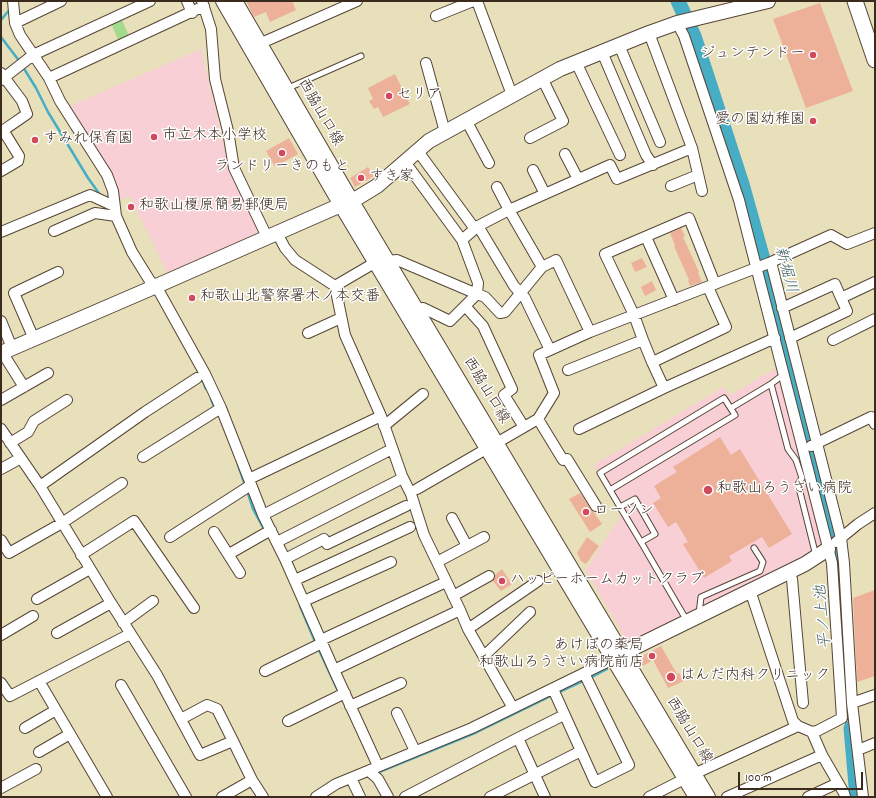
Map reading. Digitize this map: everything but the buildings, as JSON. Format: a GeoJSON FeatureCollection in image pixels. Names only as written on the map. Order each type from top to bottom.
{"type":"FeatureCollection","features":[{"type":"Feature","properties":{"kind":"main road"},"geometry":{"type":"LineString","coordinates":[[855,1],[875,60]]}},
{"type":"Feature","properties":{"kind":"street"},"geometry":{"type":"LineString","coordinates":[[13,1],[15,23],[20,36],[49,78],[60,101],[107,175],[113,191],[115,211],[132,252],[205,374],[248,485],[263,515],[267,533],[277,542],[285,558],[304,601],[319,644],[334,670],[340,695],[350,706],[378,779],[388,797]]}},
{"type":"Feature","properties":{"kind":"street"},"geometry":{"type":"LineString","coordinates":[[15,23],[61,1]]}},
{"type":"Feature","properties":{"kind":"street"},"geometry":{"type":"LineString","coordinates":[[1,171],[18,161],[19,156],[2,131],[27,114],[22,101],[2,77],[21,65],[33,55],[150,1]]}},
{"type":"Feature","properties":{"kind":"street"},"geometry":{"type":"LineString","coordinates":[[187,1],[192,13]]}},
{"type":"Feature","properties":{"kind":"street","name":"西脇山口線"},"geometry":{"type":"LineString","coordinates":[[223,1],[382,261],[689,776],[708,797]]}},
{"type":"Feature","properties":{"kind":"street","name":"西脇山口線"},"geometry":{"type":"LineString","coordinates":[[235,1],[286,89],[346,203]]}},
{"type":"Feature","properties":{"kind":"street"},"geometry":{"type":"LineString","coordinates":[[260,44],[357,1]]}},
{"type":"Feature","properties":{"kind":"street"},"geometry":{"type":"LineString","coordinates":[[436,16],[473,1]]}},
{"type":"Feature","properties":{"kind":"street"},"geometry":{"type":"LineString","coordinates":[[477,1],[512,95]]}},
{"type":"Feature","properties":{"kind":"street"},"geometry":{"type":"LineString","coordinates":[[5,351],[346,203],[377,186],[429,141],[542,78],[576,62],[649,33],[683,22],[768,1]]}},
{"type":"Feature","properties":{"kind":"street"},"geometry":{"type":"LineString","coordinates":[[49,78],[192,13],[203,4],[210,29],[215,79],[228,131],[234,168],[272,235],[295,260],[334,286],[345,335],[381,416],[392,449],[411,494],[424,535],[468,629],[513,708]]}},
{"type":"Feature","properties":{"kind":"street"},"geometry":{"type":"LineString","coordinates":[[683,22],[684,36],[739,200],[782,308],[841,538],[844,563],[852,703],[864,797]]}},
{"type":"Feature","properties":{"kind":"street"},"geometry":{"type":"LineString","coordinates":[[649,33],[692,148],[702,191]]}},
{"type":"Feature","properties":{"kind":"street"},"geometry":{"type":"LineString","coordinates":[[619,45],[660,142]]}},
{"type":"Feature","properties":{"kind":"street"},"geometry":{"type":"LineString","coordinates":[[602,52],[646,155],[653,165]]}},
{"type":"Feature","properties":{"kind":"street"},"geometry":{"type":"LineString","coordinates":[[576,62],[620,156]]}},
{"type":"Feature","properties":{"kind":"street"},"geometry":{"type":"LineString","coordinates":[[426,63],[445,132]]}},
{"type":"Feature","properties":{"kind":"street"},"geometry":{"type":"LineString","coordinates":[[530,138],[563,121],[542,78]]}},
{"type":"Feature","properties":{"kind":"street"},"geometry":{"type":"LineString","coordinates":[[466,120],[489,163]]}},
{"type":"Feature","properties":{"kind":"street"},"geometry":{"type":"LineString","coordinates":[[462,240],[476,228],[508,210],[610,164],[617,179],[692,148]]}},
{"type":"Feature","properties":{"kind":"street"},"geometry":{"type":"LineString","coordinates":[[417,150],[476,228],[514,286],[525,298],[550,350]]}},
{"type":"Feature","properties":{"kind":"street"},"geometry":{"type":"LineString","coordinates":[[565,154],[578,179]]}},
{"type":"Feature","properties":{"kind":"street"},"geometry":{"type":"LineString","coordinates":[[405,162],[462,240],[478,283],[477,294],[450,321],[423,308],[412,312]]}},
{"type":"Feature","properties":{"kind":"street"},"geometry":{"type":"LineString","coordinates":[[533,170],[545,194]]}},
{"type":"Feature","properties":{"kind":"street"},"geometry":{"type":"LineString","coordinates":[[670,186],[698,175]]}},
{"type":"Feature","properties":{"kind":"street"},"geometry":{"type":"LineString","coordinates":[[497,187],[508,210],[542,267]]}},
{"type":"Feature","properties":{"kind":"street"},"geometry":{"type":"LineString","coordinates":[[1,232],[90,195],[115,211]]}},
{"type":"Feature","properties":{"kind":"street"},"geometry":{"type":"LineString","coordinates":[[54,231],[95,213],[115,211]]}},
{"type":"Feature","properties":{"kind":"street"},"geometry":{"type":"LineString","coordinates":[[652,362],[726,327],[689,218],[605,254],[634,315],[652,362],[664,388]]}},
{"type":"Feature","properties":{"kind":"street"},"geometry":{"type":"LineString","coordinates":[[417,489],[538,419],[554,393],[539,355],[590,332],[764,265],[830,235],[847,244],[875,233]]}},
{"type":"Feature","properties":{"kind":"street"},"geometry":{"type":"LineString","coordinates":[[646,237],[674,300]]}},
{"type":"Feature","properties":{"kind":"street"},"geometry":{"type":"LineString","coordinates":[[334,286],[382,261],[397,260],[485,297],[500,313],[505,312],[542,267],[556,260],[590,332]]}},
{"type":"Feature","properties":{"kind":"street"},"geometry":{"type":"LineString","coordinates":[[764,265],[775,338],[832,563],[842,718],[817,731],[812,732]]}},
{"type":"Feature","properties":{"kind":"street"},"geometry":{"type":"LineString","coordinates":[[34,339],[14,293],[58,272]]}},
{"type":"Feature","properties":{"kind":"street"},"geometry":{"type":"LineString","coordinates":[[841,298],[875,282]]}},
{"type":"Feature","properties":{"kind":"street"},"geometry":{"type":"LineString","coordinates":[[782,308],[835,284],[847,311],[790,338]]}},
{"type":"Feature","properties":{"kind":"street"},"geometry":{"type":"LineString","coordinates":[[465,306],[483,326],[512,389],[504,396],[524,427]]}},
{"type":"Feature","properties":{"kind":"street"},"geometry":{"type":"LineString","coordinates":[[308,333],[341,318]]}},
{"type":"Feature","properties":{"kind":"street"},"geometry":{"type":"LineString","coordinates":[[833,340],[875,319]]}},
{"type":"Feature","properties":{"kind":"street"},"geometry":{"type":"LineString","coordinates":[[1,321],[5,351],[24,387]]}},
{"type":"Feature","properties":{"kind":"street"},"geometry":{"type":"LineString","coordinates":[[579,429],[664,388],[775,338]]}},
{"type":"Feature","properties":{"kind":"street"},"geometry":{"type":"LineString","coordinates":[[568,370],[643,340]]}},
{"type":"Feature","properties":{"kind":"street"},"geometry":{"type":"LineString","coordinates":[[1,400],[48,373]]}},
{"type":"Feature","properties":{"kind":"street"},"geometry":{"type":"LineString","coordinates":[[40,486],[145,412],[197,378]]}},
{"type":"Feature","properties":{"kind":"street"},"geometry":{"type":"LineString","coordinates":[[384,426],[423,394]]}},
{"type":"Feature","properties":{"kind":"street"},"geometry":{"type":"LineString","coordinates":[[10,443],[28,432],[34,421],[67,400]]}},
{"type":"Feature","properties":{"kind":"street"},"geometry":{"type":"LineString","coordinates":[[143,457],[218,410]]}},
{"type":"Feature","properties":{"kind":"street"},"geometry":{"type":"LineString","coordinates":[[170,536],[248,485],[381,416]]}},
{"type":"Feature","properties":{"kind":"street"},"geometry":{"type":"LineString","coordinates":[[804,449],[871,417],[875,424]]}},
{"type":"Feature","properties":{"kind":"street"},"geometry":{"type":"LineString","coordinates":[[538,419],[563,460],[567,459],[596,506]]}},
{"type":"Feature","properties":{"kind":"street"},"geometry":{"type":"LineString","coordinates":[[1,429],[40,486],[110,603],[157,675],[200,755],[233,740]]}},
{"type":"Feature","properties":{"kind":"street"},"geometry":{"type":"LineString","coordinates":[[263,515],[392,449]]}},
{"type":"Feature","properties":{"kind":"street"},"geometry":{"type":"LineString","coordinates":[[1,469],[21,458]]}},
{"type":"Feature","properties":{"kind":"street"},"geometry":{"type":"LineString","coordinates":[[277,542],[399,480]]}},
{"type":"Feature","properties":{"kind":"street"},"geometry":{"type":"LineString","coordinates":[[1,540],[9,553],[62,523],[122,483]]}},
{"type":"Feature","properties":{"kind":"street"},"geometry":{"type":"LineString","coordinates":[[285,558],[324,539],[327,544],[406,506]]}},
{"type":"Feature","properties":{"kind":"street"},"geometry":{"type":"LineString","coordinates":[[316,797],[336,784],[472,728],[513,708],[555,693],[586,678],[617,656],[816,557],[858,524],[875,513]]}},
{"type":"Feature","properties":{"kind":"street"},"geometry":{"type":"LineString","coordinates":[[452,518],[467,546]]}},
{"type":"Feature","properties":{"kind":"street"},"geometry":{"type":"LineString","coordinates":[[81,554],[134,521],[194,608]]}},
{"type":"Feature","properties":{"kind":"street"},"geometry":{"type":"LineString","coordinates":[[295,580],[410,527]]}},
{"type":"Feature","properties":{"kind":"street"},"geometry":{"type":"LineString","coordinates":[[214,532],[240,573]]}},
{"type":"Feature","properties":{"kind":"street"},"geometry":{"type":"LineString","coordinates":[[229,554],[267,533]]}},
{"type":"Feature","properties":{"kind":"street"},"geometry":{"type":"LineString","coordinates":[[437,562],[484,537]]}},
{"type":"Feature","properties":{"kind":"street"},"geometry":{"type":"LineString","coordinates":[[304,601],[391,562]]}},
{"type":"Feature","properties":{"kind":"street"},"geometry":{"type":"LineString","coordinates":[[37,599],[90,569]]}},
{"type":"Feature","properties":{"kind":"street"},"geometry":{"type":"LineString","coordinates":[[788,572],[792,579],[803,703]]}},
{"type":"Feature","properties":{"kind":"street"},"geometry":{"type":"LineString","coordinates":[[453,596],[490,576]]}},
{"type":"Feature","properties":{"kind":"street"},"geometry":{"type":"LineString","coordinates":[[468,629],[538,581]]}},
{"type":"Feature","properties":{"kind":"street"},"geometry":{"type":"LineString","coordinates":[[265,672],[446,582]]}},
{"type":"Feature","properties":{"kind":"street"},"geometry":{"type":"LineString","coordinates":[[750,590],[793,721],[798,726],[806,728],[812,732],[822,755],[845,797]]}},
{"type":"Feature","properties":{"kind":"street"},"geometry":{"type":"LineString","coordinates":[[123,623],[153,601]]}},
{"type":"Feature","properties":{"kind":"street"},"geometry":{"type":"LineString","coordinates":[[57,633],[110,603]]}},
{"type":"Feature","properties":{"kind":"street"},"geometry":{"type":"LineString","coordinates":[[334,670],[460,610]]}},
{"type":"Feature","properties":{"kind":"street"},"geometry":{"type":"LineString","coordinates":[[484,656],[530,612]]}},
{"type":"Feature","properties":{"kind":"street"},"geometry":{"type":"LineString","coordinates":[[1,635],[33,616]]}},
{"type":"Feature","properties":{"kind":"street"},"geometry":{"type":"LineString","coordinates":[[1,683],[10,696],[130,634]]}},
{"type":"Feature","properties":{"kind":"street"},"geometry":{"type":"LineString","coordinates":[[555,693],[595,782],[630,765],[586,678]]}},
{"type":"Feature","properties":{"kind":"street"},"geometry":{"type":"LineString","coordinates":[[39,681],[107,797]]}},
{"type":"Feature","properties":{"kind":"street"},"geometry":{"type":"LineString","coordinates":[[350,706],[401,683]]}},
{"type":"Feature","properties":{"kind":"street"},"geometry":{"type":"LineString","coordinates":[[121,685],[186,797]]}},
{"type":"Feature","properties":{"kind":"street"},"geometry":{"type":"LineString","coordinates":[[288,721],[340,695]]}},
{"type":"Feature","properties":{"kind":"street"},"geometry":{"type":"LineString","coordinates":[[852,703],[875,695]]}},
{"type":"Feature","properties":{"kind":"street"},"geometry":{"type":"LineString","coordinates":[[181,719],[207,705],[217,709],[252,780],[263,797]]}},
{"type":"Feature","properties":{"kind":"street"},"geometry":{"type":"LineString","coordinates":[[25,728],[56,710]]}},
{"type":"Feature","properties":{"kind":"street"},"geometry":{"type":"LineString","coordinates":[[397,713],[415,751]]}},
{"type":"Feature","properties":{"kind":"street"},"geometry":{"type":"LineString","coordinates":[[405,797],[564,714]]}},
{"type":"Feature","properties":{"kind":"street"},"geometry":{"type":"LineString","coordinates":[[649,797],[689,776],[798,726]]}},
{"type":"Feature","properties":{"kind":"street"},"geometry":{"type":"LineString","coordinates":[[39,752],[70,734]]}},
{"type":"Feature","properties":{"kind":"street"},"geometry":{"type":"LineString","coordinates":[[518,738],[545,797]]}},
{"type":"Feature","properties":{"kind":"street"},"geometry":{"type":"LineString","coordinates":[[858,750],[875,743]]}},
{"type":"Feature","properties":{"kind":"street"},"geometry":{"type":"LineString","coordinates":[[490,797],[581,751]]}},
{"type":"Feature","properties":{"kind":"street"},"geometry":{"type":"LineString","coordinates":[[727,797],[822,755]]}},
{"type":"Feature","properties":{"kind":"street"},"geometry":{"type":"LineString","coordinates":[[1,788],[36,769]]}},
{"type":"Feature","properties":{"kind":"street","name":"西脇山口線"},"geometry":{"type":"LineString","coordinates":[[689,776],[696,797]]}},
{"type":"Feature","properties":{"kind":"street"},"geometry":{"type":"LineString","coordinates":[[351,778],[360,797]]}},
{"type":"Feature","properties":{"kind":"street"},"geometry":{"type":"LineString","coordinates":[[222,797],[252,780]]}},
{"type":"Feature","properties":{"kind":"street"},"geometry":{"type":"LineString","coordinates":[[808,797],[838,783]]}},
{"type":"Feature","properties":{"kind":"lane"},"geometry":{"type":"LineString","coordinates":[[286,89],[361,56]]}},
{"type":"Feature","properties":{"kind":"lane"},"geometry":{"type":"LineString","coordinates":[[731,408],[771,384],[784,374]]}},
{"type":"Feature","properties":{"kind":"lane"},"geometry":{"type":"LineString","coordinates":[[771,384],[788,449],[796,460],[802,478],[798,484],[816,557]]}},
{"type":"Feature","properties":{"kind":"lane"},"geometry":{"type":"LineString","coordinates":[[610,490],[735,415],[724,398],[600,472],[610,490],[641,542],[693,618]]}},
{"type":"Feature","properties":{"kind":"lane"},"geometry":{"type":"LineString","coordinates":[[620,507],[635,499],[655,534],[641,542]]}},
{"type":"Feature","properties":{"kind":"lane"},"geometry":{"type":"LineString","coordinates":[[693,618],[701,597],[760,571],[763,562],[754,548]]}},
{"type":"Feature","properties":{"kind":"shaded area","name":"市立木本小学校"},"geometry":{"type":"Polygon","coordinates":[[[201,49],[229,167],[258,233],[167,273],[130,196],[117,201],[68,107],[201,49]]]}},
{"type":"Feature","properties":{"kind":"shaded area","name":"和歌山ろうさい病院"},"geometry":{"type":"Polygon","coordinates":[[[778,367],[822,543],[799,559],[628,644],[586,570],[621,515],[594,465],[723,387],[730,395],[778,367]]]}},
{"type":"Feature","properties":{"kind":"green space"},"geometry":{"type":"Polygon","coordinates":[[[121,18],[130,38],[119,42],[111,23],[121,18]]]}},
{"type":"Feature","properties":{"kind":"waterway","name":"新堀川"},"geometry":{"type":"LineString","coordinates":[[678,1],[694,36],[742,184],[771,288],[838,553],[844,643]]}},
{"type":"Feature","properties":{"kind":"waterway"},"geometry":{"type":"LineString","coordinates":[[1,20],[10,9]]}},
{"type":"Feature","properties":{"kind":"waterway"},"geometry":{"type":"LineString","coordinates":[[1,37],[20,62]]}},
{"type":"Feature","properties":{"kind":"waterway"},"geometry":{"type":"LineString","coordinates":[[23,67],[48,112],[88,178],[101,196]]}},
{"type":"Feature","properties":{"kind":"waterway"},"geometry":{"type":"LineString","coordinates":[[201,377],[206,389]]}},
{"type":"Feature","properties":{"kind":"waterway"},"geometry":{"type":"LineString","coordinates":[[211,399],[215,409]]}},
{"type":"Feature","properties":{"kind":"waterway"},"geometry":{"type":"LineString","coordinates":[[238,465],[245,485]]}},
{"type":"Feature","properties":{"kind":"waterway"},"geometry":{"type":"LineString","coordinates":[[247,490],[253,509],[265,531]]}},
{"type":"Feature","properties":{"kind":"waterway"},"geometry":{"type":"LineString","coordinates":[[300,606],[316,644]]}},
{"type":"Feature","properties":{"kind":"waterway"},"geometry":{"type":"LineString","coordinates":[[318,648],[339,693]]}},
{"type":"Feature","properties":{"kind":"waterway"},"geometry":{"type":"LineString","coordinates":[[590,678],[607,669]]}},
{"type":"Feature","properties":{"kind":"waterway"},"geometry":{"type":"LineString","coordinates":[[557,693],[585,680]]}},
{"type":"Feature","properties":{"kind":"waterway"},"geometry":{"type":"LineString","coordinates":[[377,770],[379,772],[475,733],[553,695]]}},
{"type":"Feature","properties":{"kind":"waterway","name":"平ノ上池"},"geometry":{"type":"LineString","coordinates":[[851,728],[857,797]]}},
{"type":"Feature","properties":{"kind":"waterway"},"geometry":{"type":"LineString","coordinates":[[363,744],[374,767]]}},
{"type":"Feature","properties":{"kind":"place","name":"ジュンテンドー"},"geometry":{"type":"Point","coordinates":[813,55]}},
{"type":"Feature","properties":{"kind":"place","name":"セリア"},"geometry":{"type":"Point","coordinates":[389,96]}},
{"type":"Feature","properties":{"kind":"place","name":"愛の園幼稚園"},"geometry":{"type":"Point","coordinates":[813,121]}},
{"type":"Feature","properties":{"kind":"place","name":"市立木本小学校"},"geometry":{"type":"Point","coordinates":[154,137]}},
{"type":"Feature","properties":{"kind":"place","name":"すみれ保育園"},"geometry":{"type":"Point","coordinates":[35,140]}},
{"type":"Feature","properties":{"kind":"place","name":"ランドリーきのもと"},"geometry":{"type":"Point","coordinates":[282,153]}},
{"type":"Feature","properties":{"kind":"place","name":"すき家"},"geometry":{"type":"Point","coordinates":[361,178]}},
{"type":"Feature","properties":{"kind":"place","name":"和歌山榎原簡易郵便局"},"geometry":{"type":"Point","coordinates":[131,207]}},
{"type":"Feature","properties":{"kind":"place","name":"和歌山北警察署木ノ本交番"},"geometry":{"type":"Point","coordinates":[192,298]}},
{"type":"Feature","properties":{"kind":"place","name":"和歌山ろうさい病院"},"geometry":{"type":"Point","coordinates":[708,490]}},
{"type":"Feature","properties":{"kind":"place","name":"ローソン"},"geometry":{"type":"Point","coordinates":[586,512]}},
{"type":"Feature","properties":{"kind":"place","name":"ハッピーホームカットクラブ"},"geometry":{"type":"Point","coordinates":[502,581]}},
{"type":"Feature","properties":{"kind":"place","name":"あけぼの薬局 和歌山ろうさい病院前店"},"geometry":{"type":"Point","coordinates":[652,656]}},
{"type":"Feature","properties":{"kind":"place","name":"はんだ内科クリニック"},"geometry":{"type":"Point","coordinates":[671,677]}}]}
